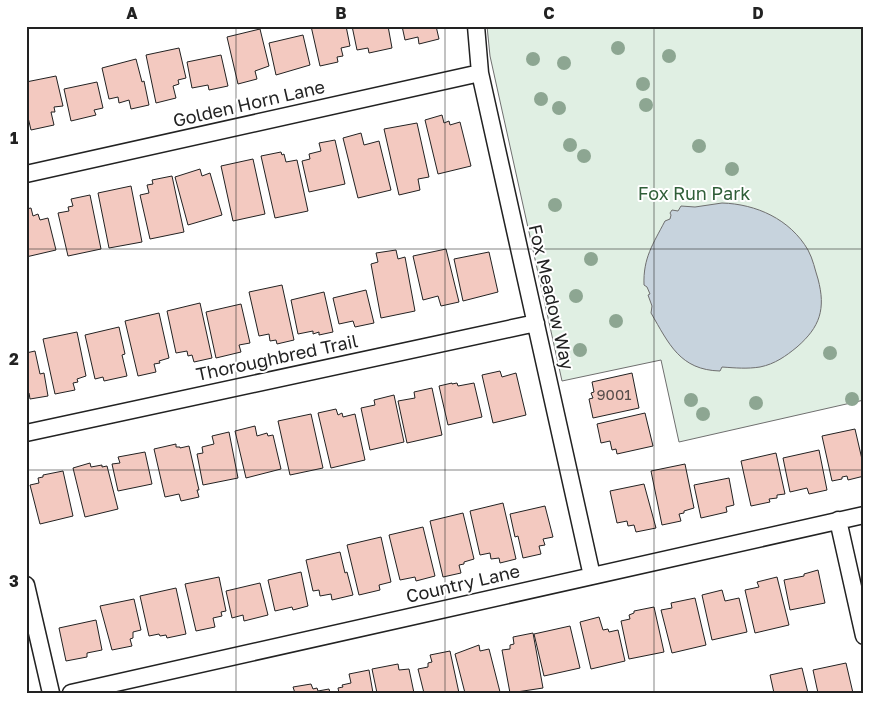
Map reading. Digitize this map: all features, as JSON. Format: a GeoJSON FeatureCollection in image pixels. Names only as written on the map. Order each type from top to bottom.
{"type":"FeatureCollection","features":[{"type":"Feature","properties":{"kind":"street","name":"Fox Meadow Way"},"geometry":{"type":"LineString","coordinates":[[476,26],[480,73],[592,576]]}},
{"type":"Feature","properties":{"kind":"street","name":"Golden Horn Lane"},"geometry":{"type":"LineString","coordinates":[[26,174],[480,73]]}},
{"type":"Feature","properties":{"kind":"street","name":"Thoroughbred Trail"},"geometry":{"type":"LineString","coordinates":[[26,433],[536,323]]}},
{"type":"Feature","properties":{"kind":"street","name":"Country Lane"},"geometry":{"type":"LineString","coordinates":[[71,693],[864,514]]}},
{"type":"Feature","properties":{"kind":"street"},"geometry":{"type":"LineString","coordinates":[[838,520],[864,636]]}},
{"type":"Feature","properties":{"kind":"street"},"geometry":{"type":"LineString","coordinates":[[26,585],[51,693]]}},
{"type":"Feature","properties":{"kind":"green space","name":"Fox Run Park"},"geometry":{"type":"Polygon","coordinates":[[[487,26],[864,26],[864,400],[679,442],[661,360],[562,381],[490,56],[487,26]]]}},
{"type":"Feature","properties":{"kind":"shaded area"},"geometry":{"type":"Polygon","coordinates":[[[722,203],[747,206],[771,215],[782,222],[801,239],[808,250],[818,279],[821,308],[816,325],[805,340],[789,354],[765,366],[755,368],[722,367],[720,371],[695,366],[685,360],[670,345],[651,313],[652,306],[648,295],[650,294],[644,285],[645,267],[653,244],[665,221],[670,219],[670,213],[672,210],[678,211],[681,206],[695,207],[722,203]]]}},
{"type":"Feature","properties":{"kind":"building"},"geometry":{"type":"Polygon","coordinates":[[[311,26],[346,26],[350,46],[341,48],[343,56],[337,57],[338,62],[320,66],[311,26]]]}},
{"type":"Feature","properties":{"kind":"building"},"geometry":{"type":"Polygon","coordinates":[[[352,26],[388,26],[392,48],[369,53],[368,48],[357,50],[352,26]]]}},
{"type":"Feature","properties":{"kind":"building"},"geometry":{"type":"Polygon","coordinates":[[[402,26],[436,26],[439,39],[419,44],[418,37],[405,40],[402,26]]]}},
{"type":"Feature","properties":{"kind":"building"},"geometry":{"type":"Polygon","coordinates":[[[260,29],[269,66],[255,71],[257,79],[238,84],[227,37],[260,29]]]}},
{"type":"Feature","properties":{"kind":"building"},"geometry":{"type":"Polygon","coordinates":[[[303,35],[310,65],[276,75],[269,43],[303,35]]]}},
{"type":"Feature","properties":{"kind":"building"},"geometry":{"type":"Polygon","coordinates":[[[179,48],[186,78],[178,80],[179,84],[173,86],[176,98],[156,103],[146,55],[179,48]]]}},
{"type":"Feature","properties":{"kind":"building"},"geometry":{"type":"Polygon","coordinates":[[[221,55],[228,86],[209,90],[208,85],[192,88],[187,62],[221,55]]]}},
{"type":"Feature","properties":{"kind":"building"},"geometry":{"type":"Polygon","coordinates":[[[136,59],[142,82],[144,81],[149,105],[131,109],[129,100],[119,103],[118,97],[109,99],[102,68],[136,59]]]}},
{"type":"Feature","properties":{"kind":"building"},"geometry":{"type":"Polygon","coordinates":[[[56,76],[63,106],[54,107],[55,112],[51,112],[54,125],[31,130],[26,109],[26,82],[56,76]]]}},
{"type":"Feature","properties":{"kind":"building"},"geometry":{"type":"Polygon","coordinates":[[[97,82],[103,108],[94,110],[96,115],[71,121],[64,89],[97,82]]]}},
{"type":"Feature","properties":{"kind":"building"},"geometry":{"type":"Polygon","coordinates":[[[442,115],[444,123],[449,121],[450,125],[460,122],[471,166],[438,174],[425,120],[442,115]]]}},
{"type":"Feature","properties":{"kind":"building"},"geometry":{"type":"Polygon","coordinates":[[[417,123],[429,177],[418,179],[420,190],[399,195],[384,129],[417,123]]]}},
{"type":"Feature","properties":{"kind":"building"},"geometry":{"type":"Polygon","coordinates":[[[361,133],[364,145],[379,141],[391,190],[358,198],[343,138],[361,133]]]}},
{"type":"Feature","properties":{"kind":"building"},"geometry":{"type":"Polygon","coordinates":[[[335,140],[345,184],[309,192],[302,161],[310,159],[309,154],[321,151],[319,143],[335,140]]]}},
{"type":"Feature","properties":{"kind":"building"},"geometry":{"type":"Polygon","coordinates":[[[281,152],[282,155],[284,154],[286,162],[297,160],[308,211],[275,218],[261,156],[281,152]]]}},
{"type":"Feature","properties":{"kind":"building"},"geometry":{"type":"Polygon","coordinates":[[[253,159],[265,214],[233,221],[221,166],[253,159]]]}},
{"type":"Feature","properties":{"kind":"building"},"geometry":{"type":"Polygon","coordinates":[[[200,169],[202,176],[210,173],[222,215],[188,225],[175,177],[200,169]]]}},
{"type":"Feature","properties":{"kind":"building"},"geometry":{"type":"Polygon","coordinates":[[[172,176],[184,232],[150,239],[140,195],[149,193],[147,185],[153,184],[152,180],[172,176]]]}},
{"type":"Feature","properties":{"kind":"building"},"geometry":{"type":"Polygon","coordinates":[[[131,186],[142,242],[109,248],[98,193],[131,186]]]}},
{"type":"Feature","properties":{"kind":"building"},"geometry":{"type":"Polygon","coordinates":[[[90,195],[101,249],[68,256],[58,213],[69,211],[68,207],[73,206],[71,199],[90,195]]]}},
{"type":"Feature","properties":{"kind":"building"},"geometry":{"type":"Polygon","coordinates":[[[31,208],[33,216],[38,214],[40,220],[48,218],[56,250],[26,257],[26,209],[31,208]]]}},
{"type":"Feature","properties":{"kind":"building"},"geometry":{"type":"Polygon","coordinates":[[[446,249],[459,302],[441,306],[438,296],[423,300],[413,256],[446,249]]]}},
{"type":"Feature","properties":{"kind":"building"},"geometry":{"type":"Polygon","coordinates":[[[396,250],[398,259],[405,257],[415,311],[381,318],[371,264],[378,262],[376,253],[396,250]]]}},
{"type":"Feature","properties":{"kind":"building"},"geometry":{"type":"Polygon","coordinates":[[[489,252],[498,292],[463,301],[454,259],[489,252]]]}},
{"type":"Feature","properties":{"kind":"building"},"geometry":{"type":"Polygon","coordinates":[[[282,285],[294,340],[277,344],[276,340],[270,341],[269,334],[259,336],[249,292],[282,285]]]}},
{"type":"Feature","properties":{"kind":"building"},"geometry":{"type":"Polygon","coordinates":[[[366,290],[374,323],[355,327],[353,321],[339,324],[333,298],[366,290]]]}},
{"type":"Feature","properties":{"kind":"building"},"geometry":{"type":"Polygon","coordinates":[[[324,292],[333,332],[319,335],[319,332],[313,334],[313,331],[298,334],[291,300],[324,292]]]}},
{"type":"Feature","properties":{"kind":"building"},"geometry":{"type":"Polygon","coordinates":[[[200,303],[212,358],[194,362],[192,355],[188,356],[187,351],[176,353],[167,311],[200,303]]]}},
{"type":"Feature","properties":{"kind":"building"},"geometry":{"type":"Polygon","coordinates":[[[241,304],[250,343],[239,345],[241,352],[216,358],[206,312],[241,304]]]}},
{"type":"Feature","properties":{"kind":"building"},"geometry":{"type":"Polygon","coordinates":[[[159,313],[169,358],[154,364],[156,372],[138,376],[125,321],[159,313]]]}},
{"type":"Feature","properties":{"kind":"building"},"geometry":{"type":"Polygon","coordinates":[[[119,327],[125,354],[122,355],[127,376],[104,381],[103,377],[95,379],[85,335],[119,327]]]}},
{"type":"Feature","properties":{"kind":"building"},"geometry":{"type":"Polygon","coordinates":[[[77,332],[86,376],[77,379],[78,382],[73,383],[75,390],[55,394],[43,339],[77,332]]]}},
{"type":"Feature","properties":{"kind":"building"},"geometry":{"type":"Polygon","coordinates":[[[35,351],[40,374],[44,373],[48,396],[30,399],[29,393],[26,393],[26,353],[35,351]]]}},
{"type":"Feature","properties":{"kind":"building"},"geometry":{"type":"Polygon","coordinates":[[[500,371],[502,377],[516,373],[526,415],[493,423],[482,375],[500,371]]]}},
{"type":"Feature","properties":{"kind":"building"},"geometry":{"type":"Polygon","coordinates":[[[632,373],[639,408],[593,418],[589,399],[593,398],[591,393],[594,392],[592,382],[632,373]]]}},
{"type":"Feature","properties":{"kind":"building"},"geometry":{"type":"Polygon","coordinates":[[[457,383],[458,386],[474,383],[482,417],[448,425],[439,386],[457,383]]]}},
{"type":"Feature","properties":{"kind":"building"},"geometry":{"type":"Polygon","coordinates":[[[432,388],[442,435],[407,443],[398,401],[415,398],[414,392],[432,388]]]}},
{"type":"Feature","properties":{"kind":"building"},"geometry":{"type":"Polygon","coordinates":[[[394,395],[404,442],[370,450],[361,408],[375,405],[374,400],[394,395]]]}},
{"type":"Feature","properties":{"kind":"building"},"geometry":{"type":"Polygon","coordinates":[[[336,409],[338,415],[342,413],[343,417],[355,414],[365,460],[331,468],[318,413],[336,409]]]}},
{"type":"Feature","properties":{"kind":"building"},"geometry":{"type":"Polygon","coordinates":[[[645,413],[653,446],[617,454],[616,449],[612,450],[610,441],[601,443],[597,424],[645,413]]]}},
{"type":"Feature","properties":{"kind":"building"},"geometry":{"type":"Polygon","coordinates":[[[311,414],[323,468],[290,475],[278,421],[311,414]]]}},
{"type":"Feature","properties":{"kind":"building"},"geometry":{"type":"Polygon","coordinates":[[[255,426],[257,436],[267,433],[268,436],[273,435],[281,469],[246,478],[235,431],[255,426]]]}},
{"type":"Feature","properties":{"kind":"building"},"geometry":{"type":"Polygon","coordinates":[[[855,429],[864,468],[864,476],[848,480],[847,476],[832,481],[822,436],[855,429]]]}},
{"type":"Feature","properties":{"kind":"building"},"geometry":{"type":"Polygon","coordinates":[[[229,432],[238,478],[203,485],[197,454],[203,453],[202,447],[214,444],[212,436],[229,432]]]}},
{"type":"Feature","properties":{"kind":"building"},"geometry":{"type":"Polygon","coordinates":[[[176,444],[176,447],[180,448],[189,446],[199,497],[181,501],[179,494],[165,497],[154,449],[176,444]]]}},
{"type":"Feature","properties":{"kind":"building"},"geometry":{"type":"Polygon","coordinates":[[[819,450],[827,490],[809,494],[807,488],[790,492],[783,458],[819,450]]]}},
{"type":"Feature","properties":{"kind":"building"},"geometry":{"type":"Polygon","coordinates":[[[145,452],[152,484],[118,491],[112,464],[120,463],[118,457],[145,452]]]}},
{"type":"Feature","properties":{"kind":"building"},"geometry":{"type":"Polygon","coordinates":[[[776,453],[785,494],[769,499],[770,502],[751,506],[741,461],[776,453]]]}},
{"type":"Feature","properties":{"kind":"building"},"geometry":{"type":"Polygon","coordinates":[[[90,463],[91,467],[107,466],[118,509],[85,517],[73,468],[90,463]]]}},
{"type":"Feature","properties":{"kind":"building"},"geometry":{"type":"Polygon","coordinates":[[[685,464],[694,508],[679,514],[681,521],[662,525],[651,471],[685,464]]]}},
{"type":"Feature","properties":{"kind":"building"},"geometry":{"type":"Polygon","coordinates":[[[63,471],[73,516],[40,524],[30,485],[39,483],[38,478],[43,477],[43,475],[63,471]]]}},
{"type":"Feature","properties":{"kind":"building"},"geometry":{"type":"Polygon","coordinates":[[[729,478],[734,505],[726,507],[727,512],[701,518],[694,485],[729,478]]]}},
{"type":"Feature","properties":{"kind":"building"},"geometry":{"type":"Polygon","coordinates":[[[644,484],[656,528],[636,532],[634,525],[628,526],[627,521],[617,523],[610,491],[644,484]]]}},
{"type":"Feature","properties":{"kind":"building"},"geometry":{"type":"Polygon","coordinates":[[[503,503],[516,559],[500,563],[499,558],[491,559],[490,553],[480,555],[470,511],[503,503]]]}},
{"type":"Feature","properties":{"kind":"building"},"geometry":{"type":"Polygon","coordinates":[[[545,506],[553,537],[543,539],[545,545],[539,546],[541,554],[523,558],[518,536],[515,537],[510,514],[545,506]]]}},
{"type":"Feature","properties":{"kind":"building"},"geometry":{"type":"Polygon","coordinates":[[[463,513],[474,559],[459,565],[461,573],[443,577],[430,521],[463,513]]]}},
{"type":"Feature","properties":{"kind":"building"},"geometry":{"type":"Polygon","coordinates":[[[423,527],[435,576],[416,581],[415,577],[400,580],[389,535],[423,527]]]}},
{"type":"Feature","properties":{"kind":"building"},"geometry":{"type":"Polygon","coordinates":[[[381,537],[391,582],[379,585],[380,590],[359,595],[347,545],[381,537]]]}},
{"type":"Feature","properties":{"kind":"building"},"geometry":{"type":"Polygon","coordinates":[[[340,552],[353,595],[332,600],[331,594],[320,596],[319,590],[313,591],[306,560],[340,552]]]}},
{"type":"Feature","properties":{"kind":"building"},"geometry":{"type":"Polygon","coordinates":[[[818,570],[825,603],[790,610],[784,580],[804,576],[804,574],[818,570]]]}},
{"type":"Feature","properties":{"kind":"building"},"geometry":{"type":"Polygon","coordinates":[[[301,572],[308,606],[293,610],[292,607],[275,611],[268,580],[301,572]]]}},
{"type":"Feature","properties":{"kind":"building"},"geometry":{"type":"Polygon","coordinates":[[[219,577],[226,611],[221,612],[222,616],[213,618],[215,627],[196,631],[185,584],[219,577]]]}},
{"type":"Feature","properties":{"kind":"building"},"geometry":{"type":"Polygon","coordinates":[[[777,577],[789,625],[755,633],[745,590],[759,587],[757,582],[777,577]]]}},
{"type":"Feature","properties":{"kind":"building"},"geometry":{"type":"Polygon","coordinates":[[[260,583],[268,615],[244,621],[243,615],[232,618],[226,591],[260,583]]]}},
{"type":"Feature","properties":{"kind":"building"},"geometry":{"type":"Polygon","coordinates":[[[176,588],[186,634],[167,638],[166,635],[160,636],[159,634],[149,636],[140,596],[176,588]]]}},
{"type":"Feature","properties":{"kind":"building"},"geometry":{"type":"Polygon","coordinates":[[[722,590],[725,601],[739,598],[747,632],[712,640],[702,595],[722,590]]]}},
{"type":"Feature","properties":{"kind":"building"},"geometry":{"type":"Polygon","coordinates":[[[695,598],[706,645],[672,653],[661,610],[672,608],[671,603],[695,598]]]}},
{"type":"Feature","properties":{"kind":"building"},"geometry":{"type":"Polygon","coordinates":[[[134,599],[141,630],[133,632],[133,638],[130,639],[132,646],[112,650],[100,606],[134,599]]]}},
{"type":"Feature","properties":{"kind":"building"},"geometry":{"type":"Polygon","coordinates":[[[654,607],[664,652],[629,659],[621,621],[630,619],[629,615],[634,613],[634,611],[654,607]]]}},
{"type":"Feature","properties":{"kind":"building"},"geometry":{"type":"Polygon","coordinates":[[[599,617],[603,630],[608,629],[609,632],[618,630],[625,661],[591,669],[580,622],[599,617]]]}},
{"type":"Feature","properties":{"kind":"building"},"geometry":{"type":"Polygon","coordinates":[[[96,620],[102,650],[87,653],[87,657],[66,661],[59,628],[96,620]]]}},
{"type":"Feature","properties":{"kind":"building"},"geometry":{"type":"Polygon","coordinates":[[[570,626],[580,668],[544,676],[534,634],[570,626]]]}},
{"type":"Feature","properties":{"kind":"building"},"geometry":{"type":"Polygon","coordinates":[[[533,633],[543,688],[510,693],[502,650],[510,649],[510,645],[514,644],[513,637],[533,633]]]}},
{"type":"Feature","properties":{"kind":"building"},"geometry":{"type":"Polygon","coordinates":[[[479,645],[480,651],[489,649],[500,692],[465,693],[455,654],[479,645]]]}},
{"type":"Feature","properties":{"kind":"building"},"geometry":{"type":"Polygon","coordinates":[[[450,651],[459,693],[424,693],[418,669],[428,667],[428,663],[432,662],[430,655],[450,651]]]}},
{"type":"Feature","properties":{"kind":"building"},"geometry":{"type":"Polygon","coordinates":[[[846,663],[853,693],[818,693],[813,670],[846,663]]]}},
{"type":"Feature","properties":{"kind":"building"},"geometry":{"type":"Polygon","coordinates":[[[398,664],[399,670],[409,669],[414,693],[377,693],[372,669],[398,664]]]}},
{"type":"Feature","properties":{"kind":"building"},"geometry":{"type":"Polygon","coordinates":[[[802,668],[808,693],[774,693],[770,675],[802,668]]]}},
{"type":"Feature","properties":{"kind":"building"},"geometry":{"type":"Polygon","coordinates":[[[369,670],[373,693],[339,693],[338,688],[351,683],[349,674],[369,670]]]}},
{"type":"Feature","properties":{"kind":"building"},"geometry":{"type":"Polygon","coordinates":[[[311,684],[313,689],[317,688],[318,691],[329,689],[330,693],[295,693],[293,687],[311,684]]]}}]}
